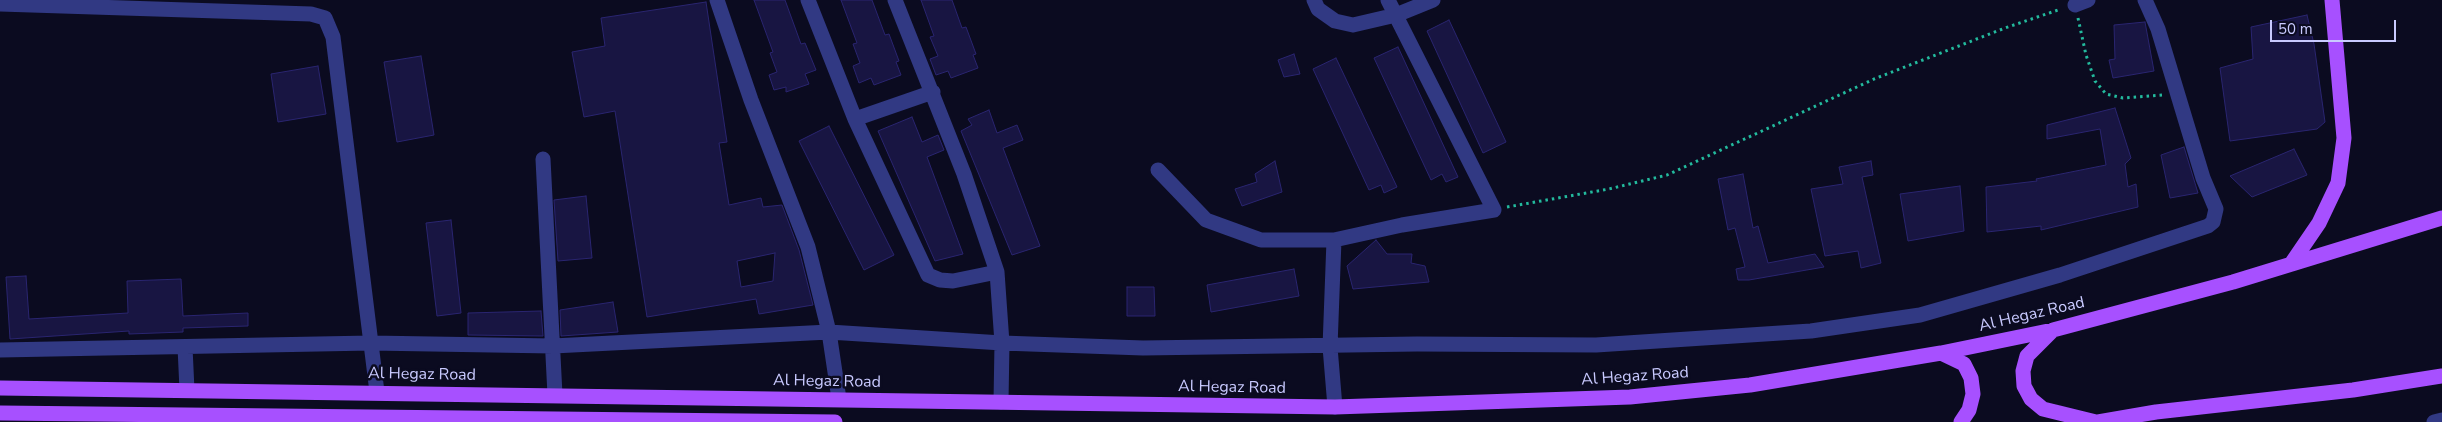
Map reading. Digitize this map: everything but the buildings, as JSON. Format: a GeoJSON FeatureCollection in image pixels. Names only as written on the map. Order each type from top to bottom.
{"type":"FeatureCollection","features":[{"type":"Feature","properties":{"kind":"main road"},"geometry":{"type":"LineString","coordinates":[[2291,264],[2319,223],[2338,183],[2344,138],[2332,0]]}},
{"type":"Feature","properties":{"kind":"main road","name":"Al Hegaz Road"},"geometry":{"type":"LineString","coordinates":[[0,388],[1335,407],[1630,396],[1750,385],[1941,353],[2053,330],[2291,264],[2442,218]]}},
{"type":"Feature","properties":{"kind":"main road"},"geometry":{"type":"LineString","coordinates":[[2053,330],[2027,356],[2023,371],[2024,386],[2031,399],[2043,409],[2097,422],[2157,417],[2442,376]]}},
{"type":"Feature","properties":{"kind":"main road"},"geometry":{"type":"LineString","coordinates":[[1941,353],[1964,364],[1971,378],[1973,394],[1969,410],[1961,422]]}},
{"type":"Feature","properties":{"kind":"main road"},"geometry":{"type":"LineString","coordinates":[[0,413],[835,422]]}},
{"type":"Feature","properties":{"kind":"street"},"geometry":{"type":"LineString","coordinates":[[0,0],[0,14]]}},
{"type":"Feature","properties":{"kind":"street"},"geometry":{"type":"LineString","coordinates":[[717,0],[751,100],[808,247],[829,332],[839,399]]}},
{"type":"Feature","properties":{"kind":"street"},"geometry":{"type":"LineString","coordinates":[[808,0],[855,119],[928,275],[940,280],[953,281],[997,272]]}},
{"type":"Feature","properties":{"kind":"street"},"geometry":{"type":"LineString","coordinates":[[895,0],[964,174],[997,272],[1002,343],[1001,402]]}},
{"type":"Feature","properties":{"kind":"street"},"geometry":{"type":"LineString","coordinates":[[1314,0],[1318,9],[1335,21],[1353,25],[1396,15],[1433,0]]}},
{"type":"Feature","properties":{"kind":"street"},"geometry":{"type":"LineString","coordinates":[[1158,170],[1206,220],[1261,240],[1334,240],[1402,225],[1494,210],[1388,0]]}},
{"type":"Feature","properties":{"kind":"street"},"geometry":{"type":"LineString","coordinates":[[0,350],[371,343],[553,346],[829,332],[1002,343],[1142,348],[1417,344],[1596,345],[1811,331],[1920,315],[2060,275],[2208,226],[2213,222],[2216,209],[2203,178],[2158,29],[2145,0]]}},
{"type":"Feature","properties":{"kind":"street"},"geometry":{"type":"LineString","coordinates":[[0,4],[312,14],[325,18],[333,36],[377,392]]}},
{"type":"Feature","properties":{"kind":"street"},"geometry":{"type":"LineString","coordinates":[[855,119],[933,92]]}},
{"type":"Feature","properties":{"kind":"street"},"geometry":{"type":"LineString","coordinates":[[543,159],[555,395]]}},
{"type":"Feature","properties":{"kind":"street"},"geometry":{"type":"LineString","coordinates":[[1334,240],[1330,346],[1335,407]]}},
{"type":"Feature","properties":{"kind":"street"},"geometry":{"type":"LineString","coordinates":[[185,347],[187,390]]}},
{"type":"Feature","properties":{"kind":"street"},"geometry":{"type":"LineString","coordinates":[[2434,422],[2442,420]]}},
{"type":"Feature","properties":{"kind":"path"},"geometry":{"type":"LineString","coordinates":[[1494,210],[1609,189],[1667,175],[1874,79],[2005,28],[2082,2],[2089,64],[2095,81],[2106,94],[2123,98],[2177,93]]}}]}
